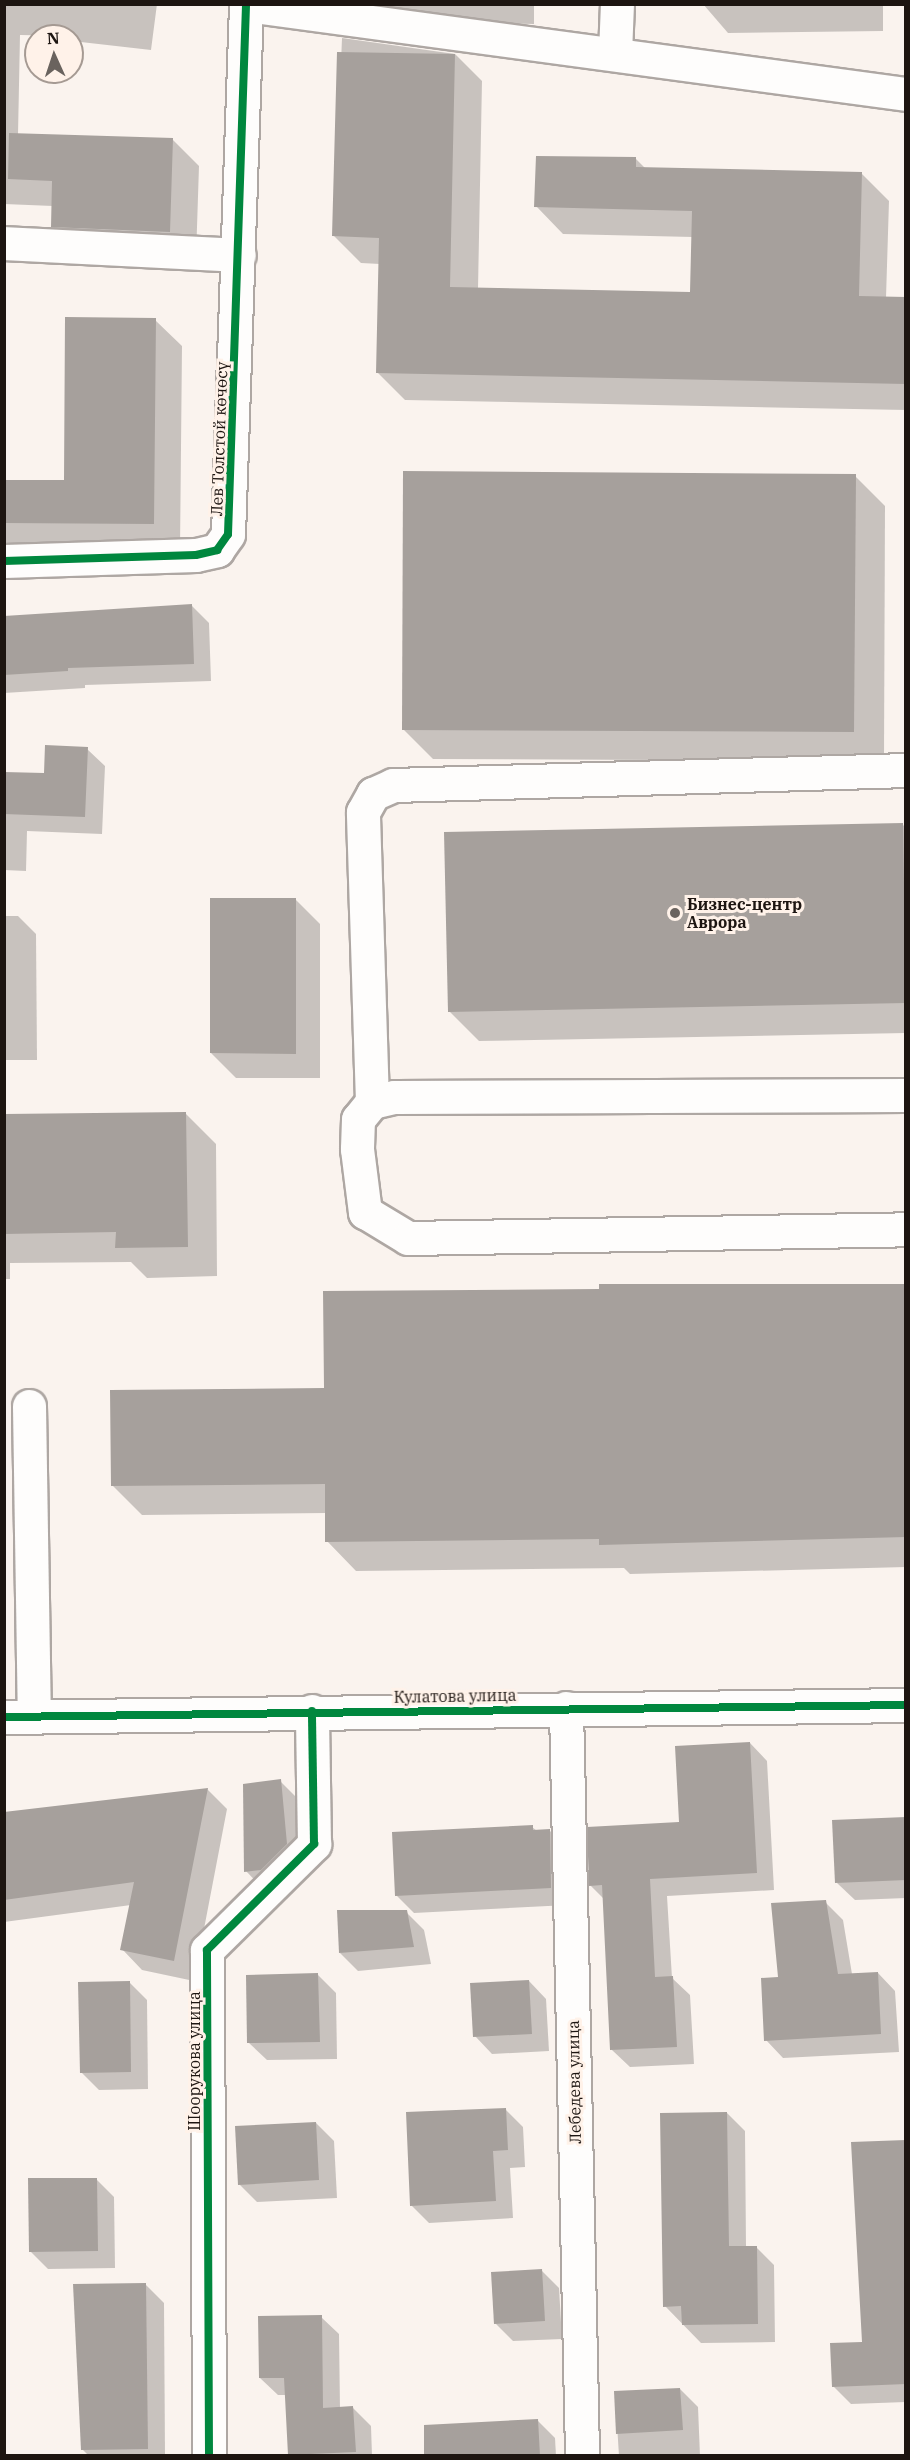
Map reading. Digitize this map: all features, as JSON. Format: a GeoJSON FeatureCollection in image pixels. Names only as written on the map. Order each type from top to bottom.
{"type":"FeatureCollection","features":[{"type":"Feature","properties":{"kind":"street"},"geometry":{"type":"LineString","coordinates":[[615,53],[617,4]]}},
{"type":"Feature","properties":{"kind":"street"},"geometry":{"type":"LineString","coordinates":[[246,5],[906,94]]}},
{"type":"Feature","properties":{"kind":"street","name":"Лев Толстой көчөсү"},"geometry":{"type":"LineString","coordinates":[[4,561],[196,555],[217,550],[228,534],[231,512],[246,5]]}},
{"type":"Feature","properties":{"kind":"street"},"geometry":{"type":"LineString","coordinates":[[4,243],[239,255]]}},
{"type":"Feature","properties":{"kind":"street"},"geometry":{"type":"LineString","coordinates":[[372,1102],[363,812],[373,794],[393,785],[906,770]]}},
{"type":"Feature","properties":{"kind":"street"},"geometry":{"type":"LineString","coordinates":[[906,1095],[394,1097],[372,1102],[358,1119],[359,1185],[366,1212],[408,1238],[906,1229]]}},
{"type":"Feature","properties":{"kind":"street"},"geometry":{"type":"LineString","coordinates":[[19,1717],[28,1406]]}},
{"type":"Feature","properties":{"kind":"street","name":"Кулатова улица"},"geometry":{"type":"LineString","coordinates":[[19,1717],[312,1711],[906,1705]]}},
{"type":"Feature","properties":{"kind":"street","name":"Лебедева улица"},"geometry":{"type":"LineString","coordinates":[[566,1708],[582,2456]]}},
{"type":"Feature","properties":{"kind":"street","name":"Шоорукова улица"},"geometry":{"type":"LineString","coordinates":[[209,2456],[207,1950],[314,1844],[312,1711]]}},
{"type":"Feature","properties":{"kind":"building"},"geometry":{"type":"Polygon","coordinates":[[[337,52],[455,54],[450,287],[690,292],[692,211],[534,207],[536,156],[636,157],[636,167],[862,172],[859,296],[906,297],[906,384],[376,373],[379,238],[332,236],[337,52]]]}},
{"type":"Feature","properties":{"kind":"building"},"geometry":{"type":"Polygon","coordinates":[[[9,133],[173,138],[170,232],[51,227],[52,181],[8,179],[9,133]]]}},
{"type":"Feature","properties":{"kind":"building"},"geometry":{"type":"Polygon","coordinates":[[[65,317],[156,318],[154,524],[4,523],[4,480],[64,480],[65,317]]]}},
{"type":"Feature","properties":{"kind":"building"},"geometry":{"type":"Polygon","coordinates":[[[403,471],[856,474],[854,732],[402,730],[403,471]]]}},
{"type":"Feature","properties":{"kind":"building"},"geometry":{"type":"Polygon","coordinates":[[[192,604],[194,664],[68,668],[68,671],[4,675],[4,616],[192,604]]]}},
{"type":"Feature","properties":{"kind":"building"},"geometry":{"type":"Polygon","coordinates":[[[45,745],[88,747],[85,817],[4,814],[4,772],[44,773],[45,745]]]}},
{"type":"Feature","properties":{"kind":"building","name":"Бизнес-центр Аврора"},"geometry":{"type":"Polygon","coordinates":[[[903,823],[906,1003],[448,1012],[444,832],[903,823]]]}},
{"type":"Feature","properties":{"kind":"building"},"geometry":{"type":"Polygon","coordinates":[[[210,898],[296,898],[296,1054],[210,1053],[210,898]]]}},
{"type":"Feature","properties":{"kind":"building"},"geometry":{"type":"Polygon","coordinates":[[[186,1112],[188,1247],[115,1248],[116,1232],[4,1234],[4,1114],[186,1112]]]}},
{"type":"Feature","properties":{"kind":"building"},"geometry":{"type":"Polygon","coordinates":[[[599,1284],[906,1284],[906,1537],[599,1545],[599,1539],[325,1542],[325,1484],[111,1486],[110,1390],[324,1388],[323,1291],[599,1289],[599,1284]]]}},
{"type":"Feature","properties":{"kind":"building"},"geometry":{"type":"Polygon","coordinates":[[[750,1742],[757,1873],[650,1879],[655,1977],[673,1976],[677,2047],[610,2050],[602,1885],[589,1886],[587,1827],[679,1822],[675,1746],[750,1742]]]}},
{"type":"Feature","properties":{"kind":"building"},"geometry":{"type":"Polygon","coordinates":[[[281,1779],[287,1844],[261,1870],[244,1872],[243,1784],[281,1779]]]}},
{"type":"Feature","properties":{"kind":"building"},"geometry":{"type":"Polygon","coordinates":[[[208,1788],[174,1961],[120,1950],[134,1882],[4,1900],[4,1812],[208,1788]]]}},
{"type":"Feature","properties":{"kind":"building"},"geometry":{"type":"Polygon","coordinates":[[[906,1817],[906,1880],[835,1883],[832,1820],[906,1817]]]}},
{"type":"Feature","properties":{"kind":"building"},"geometry":{"type":"Polygon","coordinates":[[[533,1825],[533,1830],[550,1829],[551,1888],[395,1896],[392,1832],[533,1825]]]}},
{"type":"Feature","properties":{"kind":"building"},"geometry":{"type":"Polygon","coordinates":[[[826,1900],[838,1974],[878,1972],[881,2034],[764,2041],[761,1978],[778,1977],[771,1903],[826,1900]]]}},
{"type":"Feature","properties":{"kind":"building"},"geometry":{"type":"Polygon","coordinates":[[[337,1910],[407,1910],[414,1947],[339,1953],[337,1910]]]}},
{"type":"Feature","properties":{"kind":"building"},"geometry":{"type":"Polygon","coordinates":[[[318,1973],[320,2042],[247,2043],[246,1975],[318,1973]]]}},
{"type":"Feature","properties":{"kind":"building"},"geometry":{"type":"Polygon","coordinates":[[[529,1980],[532,2034],[473,2037],[470,1983],[529,1980]]]}},
{"type":"Feature","properties":{"kind":"building"},"geometry":{"type":"Polygon","coordinates":[[[130,1981],[131,2072],[80,2073],[78,1982],[130,1981]]]}},
{"type":"Feature","properties":{"kind":"building"},"geometry":{"type":"Polygon","coordinates":[[[506,2108],[508,2150],[493,2151],[496,2201],[410,2206],[406,2112],[506,2108]]]}},
{"type":"Feature","properties":{"kind":"building"},"geometry":{"type":"Polygon","coordinates":[[[727,2112],[729,2246],[757,2246],[758,2324],[682,2325],[681,2306],[663,2307],[660,2113],[727,2112]]]}},
{"type":"Feature","properties":{"kind":"building"},"geometry":{"type":"Polygon","coordinates":[[[316,2122],[319,2180],[238,2185],[235,2126],[316,2122]]]}},
{"type":"Feature","properties":{"kind":"building"},"geometry":{"type":"Polygon","coordinates":[[[906,2140],[906,2384],[832,2387],[830,2343],[862,2342],[851,2142],[906,2140]]]}},
{"type":"Feature","properties":{"kind":"building"},"geometry":{"type":"Polygon","coordinates":[[[28,2178],[97,2178],[98,2251],[29,2252],[28,2178]]]}},
{"type":"Feature","properties":{"kind":"building"},"geometry":{"type":"Polygon","coordinates":[[[542,2269],[545,2321],[494,2324],[491,2272],[542,2269]]]}},
{"type":"Feature","properties":{"kind":"building"},"geometry":{"type":"Polygon","coordinates":[[[146,2283],[148,2449],[81,2450],[73,2284],[146,2283]]]}},
{"type":"Feature","properties":{"kind":"building"},"geometry":{"type":"Polygon","coordinates":[[[322,2315],[323,2408],[353,2406],[356,2452],[288,2455],[284,2378],[259,2378],[258,2316],[322,2315]]]}},
{"type":"Feature","properties":{"kind":"building"},"geometry":{"type":"Polygon","coordinates":[[[680,2388],[683,2430],[616,2434],[614,2391],[680,2388]]]}},
{"type":"Feature","properties":{"kind":"building"},"geometry":{"type":"Polygon","coordinates":[[[538,2419],[540,2456],[424,2456],[424,2425],[538,2419]]]}},
{"type":"Feature","properties":{"kind":"cycle path"},"geometry":{"type":"LineString","coordinates":[[4,561],[196,555],[217,550],[228,534],[246,4]]}},
{"type":"Feature","properties":{"kind":"cycle path"},"geometry":{"type":"LineString","coordinates":[[4,1717],[906,1705]]}},
{"type":"Feature","properties":{"kind":"cycle path"},"geometry":{"type":"LineString","coordinates":[[209,2456],[207,1950],[314,1844],[312,1711]]}},
{"type":"Feature","properties":{"kind":"place","name":"Бизнес-центр Аврора"},"geometry":{"type":"Point","coordinates":[675,913]}}]}
